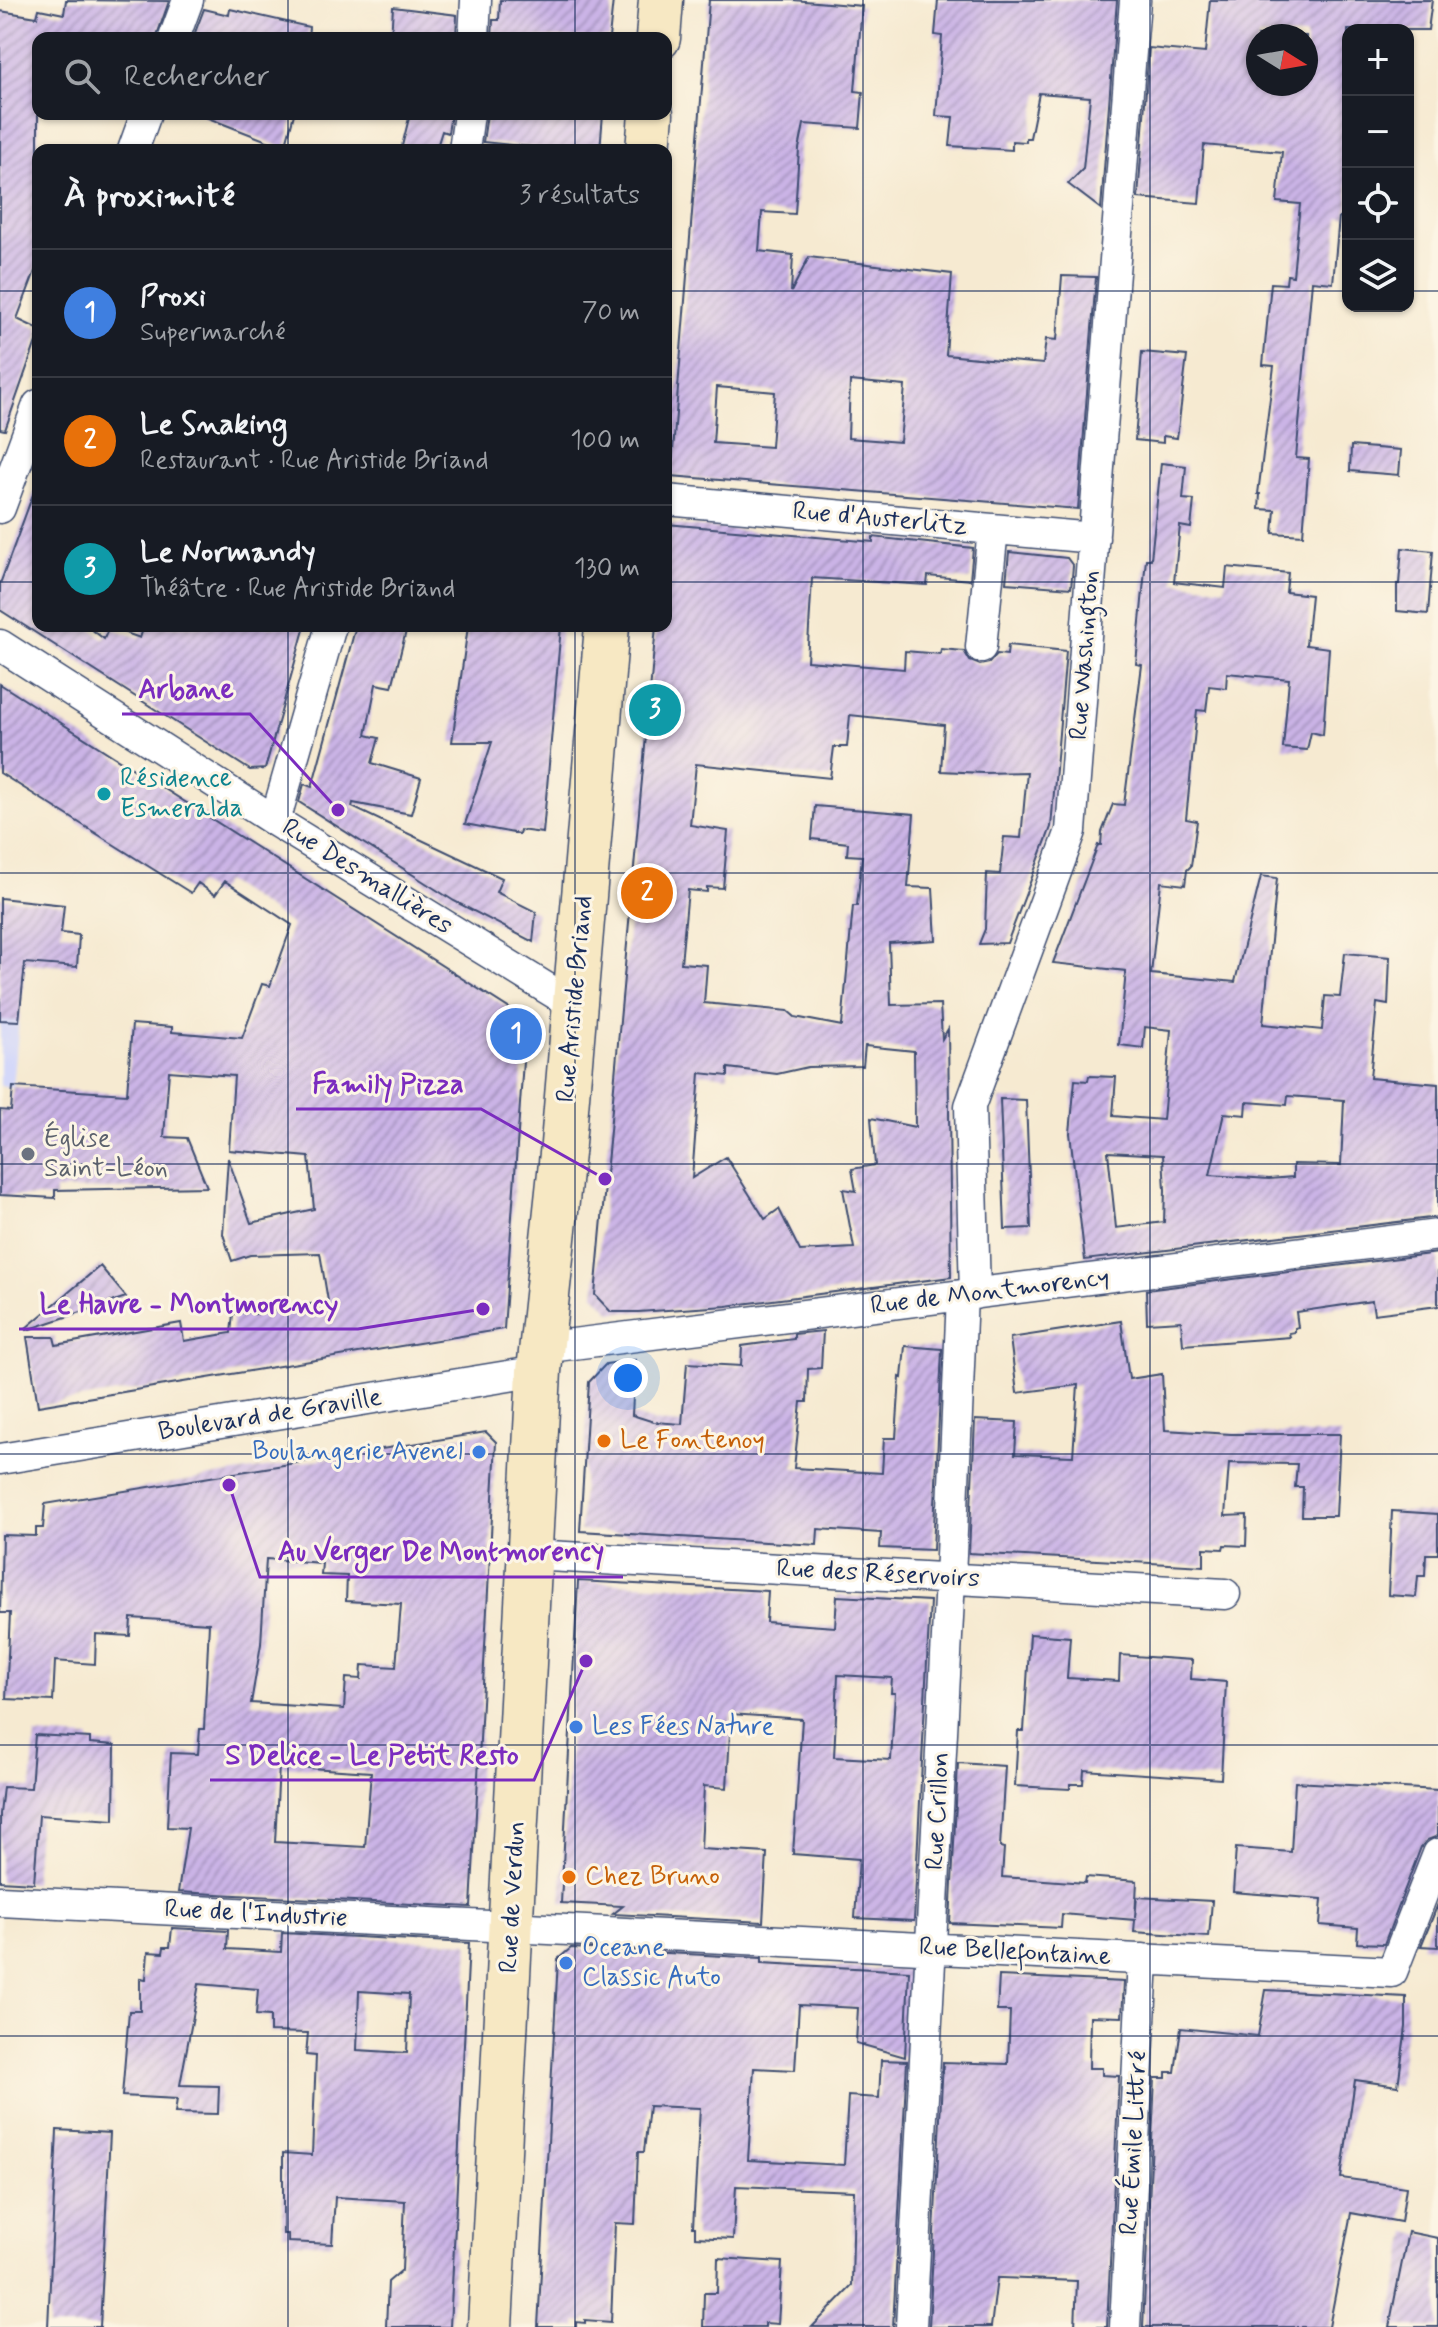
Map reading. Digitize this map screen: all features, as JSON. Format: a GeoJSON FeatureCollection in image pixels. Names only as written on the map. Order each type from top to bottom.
{"type":"FeatureCollection","features":[{"type":"Feature","properties":{"kind":"main road"},"geometry":{"type":"LineString","coordinates":[[658,32],[661,0]]}},
{"type":"Feature","properties":{"kind":"main road"},"geometry":{"type":"LineString","coordinates":[[648,144],[650,120]]}},
{"type":"Feature","properties":{"kind":"main road","name":"Rue Aristide Briand"},"geometry":{"type":"LineString","coordinates":[[540,1360],[563,1144],[606,632]]}},
{"type":"Feature","properties":{"kind":"main road","name":"Rue de Verdun"},"geometry":{"type":"LineString","coordinates":[[490,2327],[540,1360]]}},
{"type":"Feature","properties":{"kind":"street"},"geometry":{"type":"LineString","coordinates":[[176,32],[188,0]]}},
{"type":"Feature","properties":{"kind":"street"},"geometry":{"type":"LineString","coordinates":[[474,32],[476,0]]}},
{"type":"Feature","properties":{"kind":"street","name":"Rue Washington"},"geometry":{"type":"LineString","coordinates":[[969,1295],[970,1106],[1071,831],[1135,0]]}},
{"type":"Feature","properties":{"kind":"street"},"geometry":{"type":"LineString","coordinates":[[135,144],[144,120]]}},
{"type":"Feature","properties":{"kind":"street"},"geometry":{"type":"LineString","coordinates":[[465,144],[468,120]]}},
{"type":"Feature","properties":{"kind":"street"},"geometry":{"type":"LineString","coordinates":[[0,508],[32,421]]}},
{"type":"Feature","properties":{"kind":"street","name":"Rue d'Austerlitz"},"geometry":{"type":"LineString","coordinates":[[672,501],[1094,538]]}},
{"type":"Feature","properties":{"kind":"street"},"geometry":{"type":"LineString","coordinates":[[981,647],[993,529]]}},
{"type":"Feature","properties":{"kind":"street"},"geometry":{"type":"LineString","coordinates":[[275,821],[329,632]]}},
{"type":"Feature","properties":{"kind":"street","name":"Rue Desmallières"},"geometry":{"type":"LineString","coordinates":[[0,645],[275,821],[574,1005]]}},
{"type":"Feature","properties":{"kind":"street","name":"Rue de Montmorency"},"geometry":{"type":"LineString","coordinates":[[540,1360],[969,1295],[1438,1235]]}},
{"type":"Feature","properties":{"kind":"street","name":"Rue Crillon"},"geometry":{"type":"LineString","coordinates":[[911,2327],[950,1579],[969,1295]]}},
{"type":"Feature","properties":{"kind":"street","name":"Boulevard de Graville"},"geometry":{"type":"LineString","coordinates":[[0,1459],[540,1360]]}},
{"type":"Feature","properties":{"kind":"street","name":"Rue des Réservoirs"},"geometry":{"type":"LineString","coordinates":[[530,1555],[1225,1594]]}},
{"type":"Feature","properties":{"kind":"street","name":"Rue Bellefontaine"},"geometry":{"type":"LineString","coordinates":[[512,1925],[1392,1972],[1438,1854]]}},
{"type":"Feature","properties":{"kind":"street","name":"Rue de l'Industrie"},"geometry":{"type":"LineString","coordinates":[[0,1901],[512,1925]]}},
{"type":"Feature","properties":{"kind":"street","name":"Rue Émile Littré"},"geometry":{"type":"LineString","coordinates":[[1125,2327],[1143,1959]]}},
{"type":"Feature","properties":{"kind":"shaded area"},"geometry":{"type":"Polygon","coordinates":[[[0,996],[21,998],[13,1087],[0,1086],[0,996]]]}},
{"type":"Feature","properties":{"kind":"building"},"geometry":{"type":"Polygon","coordinates":[[[66,0],[169,1],[158,32],[32,32],[32,120],[38,120],[38,144],[32,144],[32,279],[17,319],[32,326],[32,353],[5,430],[0,429],[0,11],[37,17],[39,9],[64,14],[66,0]]]}},
{"type":"Feature","properties":{"kind":"building"},"geometry":{"type":"Polygon","coordinates":[[[500,0],[613,0],[610,32],[492,32],[493,20],[499,20],[500,0]]]}},
{"type":"Feature","properties":{"kind":"building"},"geometry":{"type":"Polygon","coordinates":[[[709,0],[793,0],[862,6],[855,91],[863,92],[860,128],[804,124],[799,149],[795,214],[762,212],[759,251],[793,255],[791,292],[809,257],[952,274],[946,355],[1043,364],[1046,339],[1057,340],[1062,276],[1096,277],[1078,509],[672,476],[709,0]],[[850,381],[848,438],[900,442],[905,386],[850,381]],[[717,387],[713,443],[771,447],[775,392],[717,387]]]}},
{"type":"Feature","properties":{"kind":"building"},"geometry":{"type":"Polygon","coordinates":[[[938,0],[1117,0],[1101,209],[1068,184],[1083,169],[1090,97],[1039,93],[1030,138],[1026,138],[1026,142],[1012,141],[1012,150],[950,146],[953,117],[936,116],[942,36],[935,35],[938,0]]]}},
{"type":"Feature","properties":{"kind":"building"},"geometry":{"type":"Polygon","coordinates":[[[1210,0],[1432,0],[1428,30],[1414,30],[1414,24],[1342,24],[1342,217],[1339,217],[1333,283],[1312,281],[1296,458],[1309,459],[1303,535],[1273,533],[1275,510],[1259,509],[1258,494],[1274,366],[1263,365],[1271,283],[1286,284],[1287,275],[1293,276],[1300,204],[1277,202],[1282,152],[1204,145],[1199,203],[1138,198],[1149,48],[1205,53],[1210,0]]]}},
{"type":"Feature","properties":{"kind":"building"},"geometry":{"type":"Polygon","coordinates":[[[393,7],[457,15],[456,32],[391,32],[393,7]]]}},
{"type":"Feature","properties":{"kind":"building"},"geometry":{"type":"Polygon","coordinates":[[[204,9],[229,15],[230,9],[309,27],[309,32],[195,32],[204,9]]]}},
{"type":"Feature","properties":{"kind":"building"},"geometry":{"type":"Polygon","coordinates":[[[213,120],[292,120],[286,144],[275,144],[213,120]]]}},
{"type":"Feature","properties":{"kind":"building"},"geometry":{"type":"Polygon","coordinates":[[[408,120],[450,120],[448,133],[442,131],[438,144],[402,144],[408,120]]]}},
{"type":"Feature","properties":{"kind":"building"},"geometry":{"type":"Polygon","coordinates":[[[486,120],[602,120],[600,144],[483,142],[486,120]]]}},
{"type":"Feature","properties":{"kind":"building"},"geometry":{"type":"Polygon","coordinates":[[[1142,352],[1187,356],[1177,438],[1163,436],[1163,443],[1135,440],[1142,352]]]}},
{"type":"Feature","properties":{"kind":"building"},"geometry":{"type":"Polygon","coordinates":[[[1351,446],[1401,450],[1399,475],[1350,471],[1351,446]]]}},
{"type":"Feature","properties":{"kind":"building"},"geometry":{"type":"Polygon","coordinates":[[[1161,463],[1186,466],[1183,499],[1194,500],[1191,528],[1180,526],[1174,582],[1225,588],[1227,567],[1288,573],[1286,592],[1311,595],[1306,645],[1329,648],[1323,735],[1311,732],[1307,750],[1283,748],[1289,679],[1227,673],[1226,688],[1209,686],[1206,711],[1197,710],[1186,819],[1197,821],[1191,866],[1187,870],[1185,885],[1161,882],[1151,974],[1235,982],[1261,876],[1277,878],[1263,1024],[1322,1030],[1325,996],[1340,997],[1345,953],[1390,957],[1388,1005],[1377,1003],[1370,1078],[1438,1084],[1438,1217],[1085,1260],[1070,1133],[1075,1080],[1088,1081],[1089,1076],[1116,1077],[1113,1116],[1163,1120],[1171,1030],[1145,1027],[1143,1048],[1119,1045],[1126,971],[1053,963],[1098,845],[1101,845],[1102,832],[1113,804],[1124,805],[1142,665],[1136,664],[1146,559],[1151,559],[1161,463]],[[1288,1096],[1287,1105],[1247,1102],[1246,1115],[1224,1113],[1210,1175],[1269,1179],[1293,1177],[1293,1164],[1341,1165],[1344,1100],[1288,1096]],[[1108,1152],[1116,1228],[1164,1222],[1163,1155],[1108,1152]]]}},
{"type":"Feature","properties":{"kind":"building"},"geometry":{"type":"Polygon","coordinates":[[[32,497],[32,630],[0,610],[0,584],[32,497]]]}},
{"type":"Feature","properties":{"kind":"building"},"geometry":{"type":"Polygon","coordinates":[[[672,525],[873,542],[873,537],[973,548],[970,580],[928,576],[927,585],[812,578],[807,661],[904,669],[905,651],[940,654],[941,649],[964,651],[970,661],[980,665],[989,663],[997,654],[1007,655],[1008,645],[1066,651],[1051,827],[1007,943],[979,944],[985,929],[987,873],[1000,874],[1004,837],[1021,838],[1027,772],[941,771],[944,725],[850,715],[847,747],[834,747],[830,778],[696,764],[690,825],[728,831],[723,888],[707,887],[707,892],[688,890],[681,963],[707,965],[704,1003],[788,1011],[795,1017],[842,1026],[853,906],[857,906],[862,856],[847,855],[848,843],[812,839],[815,806],[914,814],[908,887],[933,888],[936,940],[889,943],[891,1005],[940,1004],[942,1039],[948,1029],[951,1277],[726,1306],[638,1312],[611,1312],[595,1295],[655,632],[672,632],[672,525]],[[865,1046],[863,1066],[808,1067],[777,1074],[728,1068],[728,1076],[700,1073],[692,1178],[726,1157],[765,1219],[779,1209],[800,1251],[854,1248],[843,1189],[856,1191],[852,1169],[875,1165],[871,1118],[915,1127],[914,1051],[865,1046]]]}},
{"type":"Feature","properties":{"kind":"building"},"geometry":{"type":"Polygon","coordinates":[[[1402,548],[1433,551],[1428,614],[1397,611],[1402,548]]]}},
{"type":"Feature","properties":{"kind":"building"},"geometry":{"type":"Polygon","coordinates":[[[1009,552],[1067,558],[1073,566],[1071,588],[1006,583],[1009,552]]]}},
{"type":"Feature","properties":{"kind":"building"},"geometry":{"type":"Polygon","coordinates":[[[34,632],[95,632],[104,639],[107,632],[123,632],[140,638],[142,632],[303,632],[265,769],[250,770],[34,632]]]}},
{"type":"Feature","properties":{"kind":"building"},"geometry":{"type":"Polygon","coordinates":[[[354,632],[406,632],[392,687],[376,684],[366,735],[379,738],[372,763],[421,778],[411,814],[353,803],[352,807],[502,878],[496,892],[536,912],[533,942],[454,901],[299,802],[304,784],[312,787],[354,632]]]}},
{"type":"Feature","properties":{"kind":"building"},"geometry":{"type":"Polygon","coordinates":[[[467,632],[560,632],[543,833],[520,830],[519,834],[465,824],[492,742],[452,742],[467,632]]]}},
{"type":"Feature","properties":{"kind":"building"},"geometry":{"type":"Polygon","coordinates":[[[0,684],[513,1011],[525,1033],[504,1329],[38,1406],[27,1337],[54,1337],[56,1345],[181,1323],[184,1341],[231,1333],[233,1314],[253,1311],[254,1314],[328,1301],[320,1253],[250,1255],[232,1261],[223,1234],[228,1158],[251,1223],[314,1209],[309,1157],[229,1150],[234,1076],[169,1071],[164,1137],[187,1138],[207,1187],[55,1190],[55,1198],[0,1195],[0,1110],[11,1111],[13,1087],[127,1094],[132,1024],[172,1027],[172,1032],[242,1038],[262,984],[270,986],[292,925],[225,881],[215,895],[198,883],[191,893],[0,773],[0,684]]]}},
{"type":"Feature","properties":{"kind":"building"},"geometry":{"type":"Polygon","coordinates":[[[0,898],[64,905],[61,933],[79,935],[77,967],[25,963],[19,1021],[0,1020],[0,898]]]}},
{"type":"Feature","properties":{"kind":"building"},"geometry":{"type":"Polygon","coordinates":[[[1000,1099],[1026,1100],[1031,1228],[1005,1229],[1000,1099]]]}},
{"type":"Feature","properties":{"kind":"building"},"geometry":{"type":"Polygon","coordinates":[[[1438,1253],[1438,1306],[1374,1314],[1372,1301],[1296,1312],[1298,1327],[1295,1332],[1289,1333],[1290,1337],[1183,1345],[1181,1321],[1147,1323],[1146,1290],[1438,1253]]]}},
{"type":"Feature","properties":{"kind":"building"},"geometry":{"type":"Polygon","coordinates":[[[100,1266],[126,1297],[27,1330],[26,1328],[100,1266]]]}},
{"type":"Feature","properties":{"kind":"building"},"geometry":{"type":"Polygon","coordinates":[[[1121,1321],[1129,1379],[1162,1374],[1165,1430],[1231,1434],[1340,1434],[1336,1516],[1302,1516],[1303,1487],[1295,1487],[1297,1464],[1229,1463],[1225,1516],[1247,1515],[1246,1546],[1204,1548],[1204,1566],[969,1553],[975,1420],[1017,1422],[1015,1454],[1073,1456],[1078,1385],[1017,1393],[1010,1338],[1121,1321]]]}},
{"type":"Feature","properties":{"kind":"building"},"geometry":{"type":"Polygon","coordinates":[[[823,1331],[821,1368],[808,1369],[807,1402],[801,1402],[794,1468],[882,1473],[884,1438],[896,1438],[905,1346],[942,1349],[933,1550],[880,1548],[881,1533],[818,1529],[817,1545],[580,1531],[589,1382],[606,1364],[635,1360],[632,1415],[654,1422],[682,1424],[687,1363],[741,1366],[742,1346],[794,1339],[794,1334],[823,1331]]]}},
{"type":"Feature","properties":{"kind":"building"},"geometry":{"type":"Polygon","coordinates":[[[486,1432],[496,1442],[471,1907],[178,1892],[188,1828],[167,1827],[171,1753],[198,1754],[200,1729],[204,1729],[209,1623],[131,1618],[130,1636],[96,1634],[95,1664],[55,1661],[53,1701],[6,1699],[10,1613],[0,1613],[2,1535],[36,1536],[36,1528],[43,1528],[45,1504],[486,1432]],[[266,1559],[261,1644],[251,1703],[344,1709],[346,1678],[361,1679],[362,1665],[396,1667],[401,1604],[346,1601],[347,1576],[321,1575],[322,1563],[266,1559]],[[279,1766],[275,1842],[365,1847],[371,1772],[279,1766]]]}},
{"type":"Feature","properties":{"kind":"building"},"geometry":{"type":"Polygon","coordinates":[[[1392,1511],[1438,1514],[1438,1554],[1426,1554],[1425,1576],[1418,1576],[1416,1597],[1388,1595],[1392,1511]]]}},
{"type":"Feature","properties":{"kind":"building"},"geometry":{"type":"Polygon","coordinates":[[[578,1581],[768,1591],[766,1622],[835,1627],[837,1596],[930,1601],[914,1921],[855,1918],[859,1859],[793,1854],[802,1719],[731,1714],[727,1788],[704,1786],[701,1849],[767,1853],[763,1922],[613,1914],[623,1906],[561,1903],[578,1581]],[[838,1675],[834,1757],[891,1760],[895,1693],[891,1693],[892,1678],[838,1675]]]}},
{"type":"Feature","properties":{"kind":"building"},"geometry":{"type":"Polygon","coordinates":[[[1030,1634],[1070,1637],[1067,1678],[1119,1681],[1120,1655],[1192,1660],[1191,1679],[1226,1682],[1221,1779],[1084,1770],[1083,1784],[1070,1784],[1070,1789],[1015,1786],[1018,1731],[1024,1731],[1030,1634]]]}},
{"type":"Feature","properties":{"kind":"building"},"geometry":{"type":"Polygon","coordinates":[[[35,1735],[90,1738],[90,1743],[115,1745],[114,1820],[39,1815],[34,1883],[0,1881],[3,1787],[31,1788],[35,1735]]]}},
{"type":"Feature","properties":{"kind":"building"},"geometry":{"type":"Polygon","coordinates":[[[958,1763],[1005,1766],[1000,1847],[1004,1848],[1002,1877],[1085,1883],[1086,1877],[1137,1881],[1135,1918],[1137,1897],[1212,1901],[1209,1937],[1134,1932],[1135,1920],[1062,1914],[1061,1928],[950,1923],[958,1763]]]}},
{"type":"Feature","properties":{"kind":"building"},"geometry":{"type":"Polygon","coordinates":[[[1295,1782],[1438,1790],[1438,1836],[1427,1840],[1421,1847],[1384,1944],[1357,1943],[1358,1928],[1320,1925],[1322,1899],[1233,1892],[1236,1848],[1291,1852],[1295,1782]]]}},
{"type":"Feature","properties":{"kind":"building"},"geometry":{"type":"Polygon","coordinates":[[[1438,1904],[1438,1947],[1421,1946],[1438,1904]]]}},
{"type":"Feature","properties":{"kind":"building"},"geometry":{"type":"Polygon","coordinates":[[[172,1928],[228,1931],[227,1949],[281,1952],[282,1933],[469,1943],[450,2327],[386,2327],[388,2282],[402,2270],[405,2201],[335,2197],[332,2244],[288,2242],[288,2234],[283,2234],[283,2153],[312,2155],[316,2056],[306,2055],[308,2033],[270,2032],[270,2016],[256,2015],[258,1989],[199,1984],[180,2085],[219,2086],[218,2114],[175,2113],[177,2099],[122,2096],[129,2011],[140,2011],[140,1978],[146,1979],[148,1952],[163,1953],[164,1947],[170,1947],[172,1928]],[[359,1991],[357,2050],[407,2053],[409,1994],[359,1991]]]}},
{"type":"Feature","properties":{"kind":"building"},"geometry":{"type":"Polygon","coordinates":[[[571,1948],[762,1958],[762,1963],[909,1971],[905,2057],[856,2043],[858,2008],[799,2005],[795,2070],[754,2068],[748,2160],[844,2165],[848,2096],[879,2098],[881,2060],[907,2061],[893,2327],[812,2327],[852,2286],[854,2191],[736,2186],[733,2239],[695,2237],[700,2108],[649,2106],[644,2152],[638,2152],[635,2224],[615,2223],[611,2322],[585,2320],[585,2323],[576,2322],[576,2327],[538,2327],[558,1959],[571,1948]]]}},
{"type":"Feature","properties":{"kind":"building"},"geometry":{"type":"Polygon","coordinates":[[[999,1976],[1124,1982],[1122,2017],[1090,2016],[1089,2068],[1102,2068],[1102,2075],[1119,2076],[1107,2327],[1075,2327],[1077,2281],[997,2278],[991,2327],[929,2327],[943,2062],[1008,2064],[1010,2011],[997,2011],[999,1976]]]}},
{"type":"Feature","properties":{"kind":"building"},"geometry":{"type":"Polygon","coordinates":[[[1266,1990],[1406,1997],[1406,2027],[1398,2086],[1355,2080],[1341,2178],[1406,2187],[1401,2222],[1351,2213],[1329,2327],[1143,2327],[1155,2078],[1166,2078],[1166,2072],[1175,2072],[1181,2028],[1258,2036],[1266,1990]]]}},
{"type":"Feature","properties":{"kind":"building"},"geometry":{"type":"Polygon","coordinates":[[[57,2130],[110,2133],[100,2327],[48,2327],[57,2130]]]}},
{"type":"Feature","properties":{"kind":"building"},"geometry":{"type":"Polygon","coordinates":[[[1408,2232],[1438,2238],[1438,2327],[1389,2327],[1408,2232]]]}},
{"type":"Feature","properties":{"kind":"building"},"geometry":{"type":"Polygon","coordinates":[[[718,2258],[782,2262],[778,2324],[765,2323],[765,2327],[703,2327],[704,2293],[717,2293],[718,2258]]]}},
{"type":"Feature","properties":{"kind":"place","name":"Le Normandy"},"geometry":{"type":"Point","coordinates":[655,710]}},
{"type":"Feature","properties":{"kind":"place","name":"Résidence Esmeralda"},"geometry":{"type":"Point","coordinates":[104,794]}},
{"type":"Feature","properties":{"kind":"place","name":"Arbane"},"geometry":{"type":"Point","coordinates":[338,810]}},
{"type":"Feature","properties":{"kind":"place","name":"Le Snaking"},"geometry":{"type":"Point","coordinates":[647,893]}},
{"type":"Feature","properties":{"kind":"place","name":"Proxi"},"geometry":{"type":"Point","coordinates":[516,1034]}},
{"type":"Feature","properties":{"kind":"place","name":"Église Saint-Léon"},"geometry":{"type":"Point","coordinates":[28,1154]}},
{"type":"Feature","properties":{"kind":"place","name":"Family Pizza"},"geometry":{"type":"Point","coordinates":[605,1179]}},
{"type":"Feature","properties":{"kind":"place","name":"Le Havre - Montmorency"},"geometry":{"type":"Point","coordinates":[483,1309]}},
{"type":"Feature","properties":{"kind":"place","name":"Le Fontenoy"},"geometry":{"type":"Point","coordinates":[604,1441]}},
{"type":"Feature","properties":{"kind":"place","name":"Boulangerie Avenel"},"geometry":{"type":"Point","coordinates":[479,1452]}},
{"type":"Feature","properties":{"kind":"place","name":"Au Verger De Montmorency"},"geometry":{"type":"Point","coordinates":[229,1485]}},
{"type":"Feature","properties":{"kind":"place","name":"S Delice - Le Petit Resto"},"geometry":{"type":"Point","coordinates":[586,1661]}},
{"type":"Feature","properties":{"kind":"place","name":"Les Fées Nature"},"geometry":{"type":"Point","coordinates":[576,1727]}},
{"type":"Feature","properties":{"kind":"place","name":"Chez Bruno"},"geometry":{"type":"Point","coordinates":[569,1877]}},
{"type":"Feature","properties":{"kind":"place","name":"Oceane Classic Auto"},"geometry":{"type":"Point","coordinates":[566,1963]}}]}
